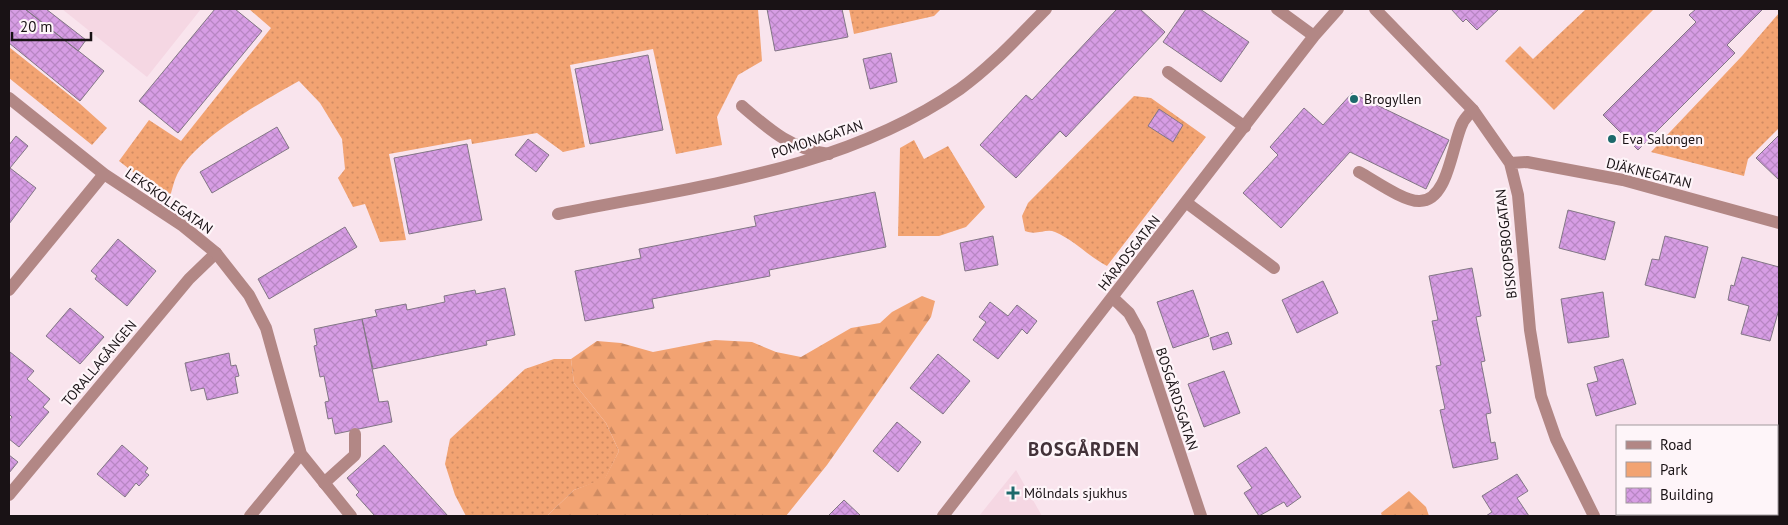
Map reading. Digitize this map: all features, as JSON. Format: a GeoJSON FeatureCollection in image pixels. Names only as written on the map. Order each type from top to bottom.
{"type":"FeatureCollection","features":[{"type":"Feature","properties":{"kind":"street","name":"POMONAGATAN"},"geometry":{"type":"LineString","coordinates":[[558,214],[758,174],[829,154],[885,132],[960,89],[995,62],[1046,9]]}},
{"type":"Feature","properties":{"kind":"street"},"geometry":{"type":"LineString","coordinates":[[1277,9],[1314,36]]}},
{"type":"Feature","properties":{"kind":"street","name":"HÄRADSGATAN"},"geometry":{"type":"LineString","coordinates":[[943,516],[1187,203],[1314,36],[1338,9]]}},
{"type":"Feature","properties":{"kind":"street","name":"BISKOPSBOGATAN"},"geometry":{"type":"LineString","coordinates":[[1375,9],[1473,110],[1510,163],[1518,195],[1530,330],[1541,396],[1556,439],[1594,516]]}},
{"type":"Feature","properties":{"kind":"street"},"geometry":{"type":"LineString","coordinates":[[1168,72],[1245,127]]}},
{"type":"Feature","properties":{"kind":"street","name":"LEKSKOLEGATAN"},"geometry":{"type":"LineString","coordinates":[[9,98],[104,174],[183,226],[216,253],[248,295],[266,328],[301,454],[350,516]]}},
{"type":"Feature","properties":{"kind":"street"},"geometry":{"type":"LineString","coordinates":[[742,106],[787,142],[807,151],[829,154]]}},
{"type":"Feature","properties":{"kind":"street"},"geometry":{"type":"LineString","coordinates":[[1359,172],[1410,199],[1419,202],[1434,197],[1442,187],[1464,121],[1473,110]]}},
{"type":"Feature","properties":{"kind":"street","name":"DJÄKNEGATAN"},"geometry":{"type":"LineString","coordinates":[[1510,163],[1527,162],[1623,180],[1779,223]]}},
{"type":"Feature","properties":{"kind":"street"},"geometry":{"type":"LineString","coordinates":[[9,290],[104,174]]}},
{"type":"Feature","properties":{"kind":"street"},"geometry":{"type":"LineString","coordinates":[[1187,203],[1274,268]]}},
{"type":"Feature","properties":{"kind":"street","name":"TORALLAGÅNGEN"},"geometry":{"type":"LineString","coordinates":[[9,495],[189,279],[216,253]]}},
{"type":"Feature","properties":{"kind":"street","name":"BOSGÅRDSGATAN"},"geometry":{"type":"LineString","coordinates":[[1113,298],[1129,313],[1140,333],[1202,516]]}},
{"type":"Feature","properties":{"kind":"street"},"geometry":{"type":"LineString","coordinates":[[324,482],[355,455],[356,434]]}},
{"type":"Feature","properties":{"kind":"street"},"geometry":{"type":"LineString","coordinates":[[250,516],[301,454]]}},
{"type":"Feature","properties":{"kind":"shaded area"},"geometry":{"type":"Polygon","coordinates":[[[62,9],[201,9],[147,77],[62,9]]]}},
{"type":"Feature","properties":{"kind":"shaded area","name":"Mölndals sjukhus"},"geometry":{"type":"Polygon","coordinates":[[[1016,470],[1042,516],[979,516],[1016,470]]]}},
{"type":"Feature","properties":{"kind":"green space"},"geometry":{"type":"Polygon","coordinates":[[[249,9],[758,9],[762,61],[738,75],[717,117],[722,145],[676,154],[653,49],[570,65],[585,147],[563,152],[537,133],[472,144],[471,139],[389,154],[406,240],[380,242],[365,204],[353,207],[338,178],[345,169],[342,139],[320,103],[299,81],[233,120],[202,145],[179,171],[169,200],[119,161],[149,120],[181,141],[271,28],[249,9]]]}},
{"type":"Feature","properties":{"kind":"green space"},"geometry":{"type":"Polygon","coordinates":[[[849,9],[941,9],[934,16],[854,34],[849,9]]]}},
{"type":"Feature","properties":{"kind":"green space"},"geometry":{"type":"Polygon","coordinates":[[[1586,9],[1654,9],[1554,110],[1505,61],[1520,46],[1533,59],[1586,9]]]}},
{"type":"Feature","properties":{"kind":"green space"},"geometry":{"type":"Polygon","coordinates":[[[1779,13],[1779,128],[1748,159],[1744,176],[1651,152],[1742,56],[1779,13]]]}},
{"type":"Feature","properties":{"kind":"green space"},"geometry":{"type":"Polygon","coordinates":[[[9,47],[78,102],[107,128],[92,145],[9,78],[9,47]]]}},
{"type":"Feature","properties":{"kind":"green space"},"geometry":{"type":"Polygon","coordinates":[[[1134,96],[1151,98],[1206,137],[1107,266],[1055,232],[1033,233],[1025,231],[1022,216],[1028,203],[1134,96]]]}},
{"type":"Feature","properties":{"kind":"green space"},"geometry":{"type":"Polygon","coordinates":[[[914,140],[924,159],[948,146],[985,207],[966,227],[939,236],[898,236],[900,148],[914,140]]]}},
{"type":"Feature","properties":{"kind":"green space"},"geometry":{"type":"Polygon","coordinates":[[[922,296],[935,301],[931,317],[827,465],[786,516],[547,516],[574,490],[605,478],[619,451],[606,423],[574,383],[571,359],[597,341],[621,343],[653,352],[715,340],[752,342],[776,352],[801,357],[851,328],[880,323],[892,312],[922,296]]]}},
{"type":"Feature","properties":{"kind":"green space"},"geometry":{"type":"Polygon","coordinates":[[[554,359],[571,359],[574,383],[606,423],[619,451],[605,479],[574,490],[547,516],[466,516],[455,495],[445,464],[450,439],[525,369],[554,359]]]}},
{"type":"Feature","properties":{"kind":"green space"},"geometry":{"type":"Polygon","coordinates":[[[1409,491],[1426,507],[1429,516],[1382,516],[1381,513],[1409,491]]]}},
{"type":"Feature","properties":{"kind":"building"},"geometry":{"type":"Polygon","coordinates":[[[9,9],[25,9],[104,71],[80,101],[9,43],[9,9]]]}},
{"type":"Feature","properties":{"kind":"building"},"geometry":{"type":"Polygon","coordinates":[[[25,9],[46,9],[86,40],[78,51],[25,9]]]}},
{"type":"Feature","properties":{"kind":"building"},"geometry":{"type":"Polygon","coordinates":[[[215,9],[235,9],[262,31],[178,133],[139,101],[215,9]]]}},
{"type":"Feature","properties":{"kind":"building"},"geometry":{"type":"Polygon","coordinates":[[[767,9],[842,9],[848,37],[775,51],[767,9]]]}},
{"type":"Feature","properties":{"kind":"building"},"geometry":{"type":"Polygon","coordinates":[[[1117,9],[1140,9],[1165,32],[1066,137],[1060,131],[1016,178],[980,145],[1026,95],[1032,100],[1117,9]]]}},
{"type":"Feature","properties":{"kind":"building"},"geometry":{"type":"Polygon","coordinates":[[[1186,9],[1200,9],[1249,42],[1221,82],[1163,42],[1186,9]]]}},
{"type":"Feature","properties":{"kind":"building"},"geometry":{"type":"Polygon","coordinates":[[[1451,9],[1499,9],[1477,30],[1466,19],[1463,22],[1451,9]]]}},
{"type":"Feature","properties":{"kind":"building"},"geometry":{"type":"Polygon","coordinates":[[[1696,9],[1763,9],[1727,45],[1735,53],[1638,150],[1603,115],[1696,22],[1689,15],[1696,9]]]}},
{"type":"Feature","properties":{"kind":"building"},"geometry":{"type":"Polygon","coordinates":[[[891,53],[897,82],[870,89],[863,59],[891,53]]]}},
{"type":"Feature","properties":{"kind":"building"},"geometry":{"type":"Polygon","coordinates":[[[648,55],[663,130],[590,144],[575,69],[648,55]]]}},
{"type":"Feature","properties":{"kind":"building"},"geometry":{"type":"Polygon","coordinates":[[[1352,93],[1449,140],[1426,189],[1350,152],[1281,228],[1243,193],[1278,155],[1270,147],[1304,108],[1323,125],[1352,93]]]}},
{"type":"Feature","properties":{"kind":"building"},"geometry":{"type":"Polygon","coordinates":[[[1159,109],[1183,125],[1173,142],[1148,126],[1159,109]]]}},
{"type":"Feature","properties":{"kind":"building"},"geometry":{"type":"Polygon","coordinates":[[[277,127],[289,148],[212,193],[200,172],[277,127]]]}},
{"type":"Feature","properties":{"kind":"building"},"geometry":{"type":"Polygon","coordinates":[[[1779,135],[1779,180],[1756,158],[1779,135]]]}},
{"type":"Feature","properties":{"kind":"building"},"geometry":{"type":"Polygon","coordinates":[[[16,136],[28,146],[10,168],[36,188],[9,224],[9,145],[16,136]]]}},
{"type":"Feature","properties":{"kind":"building"},"geometry":{"type":"Polygon","coordinates":[[[528,139],[549,155],[536,172],[515,155],[528,139]]]}},
{"type":"Feature","properties":{"kind":"building"},"geometry":{"type":"Polygon","coordinates":[[[467,144],[482,220],[409,234],[394,158],[467,144]]]}},
{"type":"Feature","properties":{"kind":"building"},"geometry":{"type":"Polygon","coordinates":[[[875,192],[886,247],[769,270],[770,276],[652,299],[654,308],[585,321],[575,271],[641,258],[639,249],[756,226],[754,216],[875,192]]]}},
{"type":"Feature","properties":{"kind":"building"},"geometry":{"type":"Polygon","coordinates":[[[1568,210],[1615,222],[1605,260],[1559,248],[1568,210]]]}},
{"type":"Feature","properties":{"kind":"building"},"geometry":{"type":"Polygon","coordinates":[[[345,227],[357,247],[269,299],[258,279],[345,227]]]}},
{"type":"Feature","properties":{"kind":"building"},"geometry":{"type":"Polygon","coordinates":[[[993,236],[998,265],[965,271],[960,243],[993,236]]]}},
{"type":"Feature","properties":{"kind":"building"},"geometry":{"type":"Polygon","coordinates":[[[1665,236],[1708,247],[1695,298],[1645,285],[1652,259],[1659,260],[1665,236]]]}},
{"type":"Feature","properties":{"kind":"building"},"geometry":{"type":"Polygon","coordinates":[[[118,239],[156,271],[127,306],[95,279],[97,276],[91,271],[118,239]]]}},
{"type":"Feature","properties":{"kind":"building"},"geometry":{"type":"Polygon","coordinates":[[[1742,257],[1779,267],[1779,309],[1770,341],[1741,334],[1749,306],[1728,300],[1731,285],[1734,286],[1742,257]]]}},
{"type":"Feature","properties":{"kind":"building"},"geometry":{"type":"Polygon","coordinates":[[[1472,268],[1481,316],[1476,317],[1485,361],[1481,362],[1491,413],[1486,414],[1491,443],[1495,442],[1498,459],[1453,468],[1440,410],[1445,409],[1436,366],[1441,365],[1432,321],[1438,320],[1429,276],[1472,268]]]}},
{"type":"Feature","properties":{"kind":"building"},"geometry":{"type":"Polygon","coordinates":[[[1323,281],[1338,313],[1297,333],[1282,300],[1323,281]]]}},
{"type":"Feature","properties":{"kind":"building"},"geometry":{"type":"Polygon","coordinates":[[[505,288],[515,335],[486,341],[487,345],[373,369],[362,319],[377,316],[375,310],[406,304],[407,310],[445,302],[444,296],[475,290],[476,294],[505,288]]]}},
{"type":"Feature","properties":{"kind":"building"},"geometry":{"type":"Polygon","coordinates":[[[1193,290],[1209,336],[1173,348],[1157,302],[1193,290]]]}},
{"type":"Feature","properties":{"kind":"building"},"geometry":{"type":"Polygon","coordinates":[[[1603,292],[1609,337],[1568,343],[1561,299],[1603,292]]]}},
{"type":"Feature","properties":{"kind":"building"},"geometry":{"type":"Polygon","coordinates":[[[990,302],[1008,316],[1017,305],[1037,321],[1027,334],[1022,329],[998,359],[973,340],[986,322],[979,317],[990,302]]]}},
{"type":"Feature","properties":{"kind":"building"},"geometry":{"type":"Polygon","coordinates":[[[70,308],[104,337],[80,364],[46,336],[70,308]]]}},
{"type":"Feature","properties":{"kind":"building"},"geometry":{"type":"Polygon","coordinates":[[[362,319],[379,402],[388,401],[392,422],[335,434],[332,418],[328,419],[325,402],[329,401],[324,376],[320,377],[314,346],[317,345],[314,329],[362,319]]]}},
{"type":"Feature","properties":{"kind":"building"},"geometry":{"type":"Polygon","coordinates":[[[1228,332],[1232,344],[1213,350],[1210,338],[1228,332]]]}},
{"type":"Feature","properties":{"kind":"building"},"geometry":{"type":"Polygon","coordinates":[[[10,352],[34,371],[27,379],[50,399],[43,407],[49,412],[19,447],[9,439],[9,421],[12,417],[9,414],[10,352]]]}},
{"type":"Feature","properties":{"kind":"building"},"geometry":{"type":"Polygon","coordinates":[[[229,353],[231,366],[236,365],[239,376],[235,377],[238,393],[207,400],[204,388],[191,391],[185,363],[229,353]]]}},
{"type":"Feature","properties":{"kind":"building"},"geometry":{"type":"Polygon","coordinates":[[[938,354],[970,381],[943,414],[910,388],[938,354]]]}},
{"type":"Feature","properties":{"kind":"building"},"geometry":{"type":"Polygon","coordinates":[[[1623,359],[1636,404],[1596,416],[1587,384],[1598,381],[1594,367],[1623,359]]]}},
{"type":"Feature","properties":{"kind":"building"},"geometry":{"type":"Polygon","coordinates":[[[1224,371],[1240,413],[1204,427],[1188,384],[1224,371]]]}},
{"type":"Feature","properties":{"kind":"building"},"geometry":{"type":"Polygon","coordinates":[[[897,422],[921,442],[898,472],[873,451],[897,422]]]}},
{"type":"Feature","properties":{"kind":"building"},"geometry":{"type":"Polygon","coordinates":[[[122,445],[148,468],[145,472],[149,475],[139,486],[136,483],[125,497],[97,474],[122,445]]]}},
{"type":"Feature","properties":{"kind":"building"},"geometry":{"type":"Polygon","coordinates":[[[384,445],[448,516],[375,516],[356,495],[359,492],[347,478],[384,445]]]}},
{"type":"Feature","properties":{"kind":"building"},"geometry":{"type":"Polygon","coordinates":[[[1266,447],[1301,497],[1287,507],[1284,502],[1259,516],[1244,493],[1252,488],[1237,466],[1266,447]]]}},
{"type":"Feature","properties":{"kind":"building"},"geometry":{"type":"Polygon","coordinates":[[[9,455],[18,462],[9,473],[9,455]]]}},
{"type":"Feature","properties":{"kind":"building"},"geometry":{"type":"Polygon","coordinates":[[[1517,474],[1528,491],[1517,498],[1529,516],[1486,516],[1492,512],[1482,496],[1517,474]]]}},
{"type":"Feature","properties":{"kind":"building"},"geometry":{"type":"Polygon","coordinates":[[[844,500],[861,516],[828,516],[844,500]]]}},
{"type":"Feature","properties":{"kind":"building"},"geometry":{"type":"Polygon","coordinates":[[[1712,515],[1713,516],[1678,516],[1712,515]]]}},
{"type":"Feature","properties":{"kind":"place","name":"Brogyllen"},"geometry":{"type":"Point","coordinates":[1354,99]}},
{"type":"Feature","properties":{"kind":"place","name":"Eva Salongen"},"geometry":{"type":"Point","coordinates":[1612,139]}},
{"type":"Feature","properties":{"kind":"place","name":"Mölndals sjukhus"},"geometry":{"type":"Point","coordinates":[1013,493]}},
{"type":"Feature","properties":{"kind":"district","name":"BOSGÅRDEN"},"geometry":{"type":"Point","coordinates":[1084,449]}}]}
